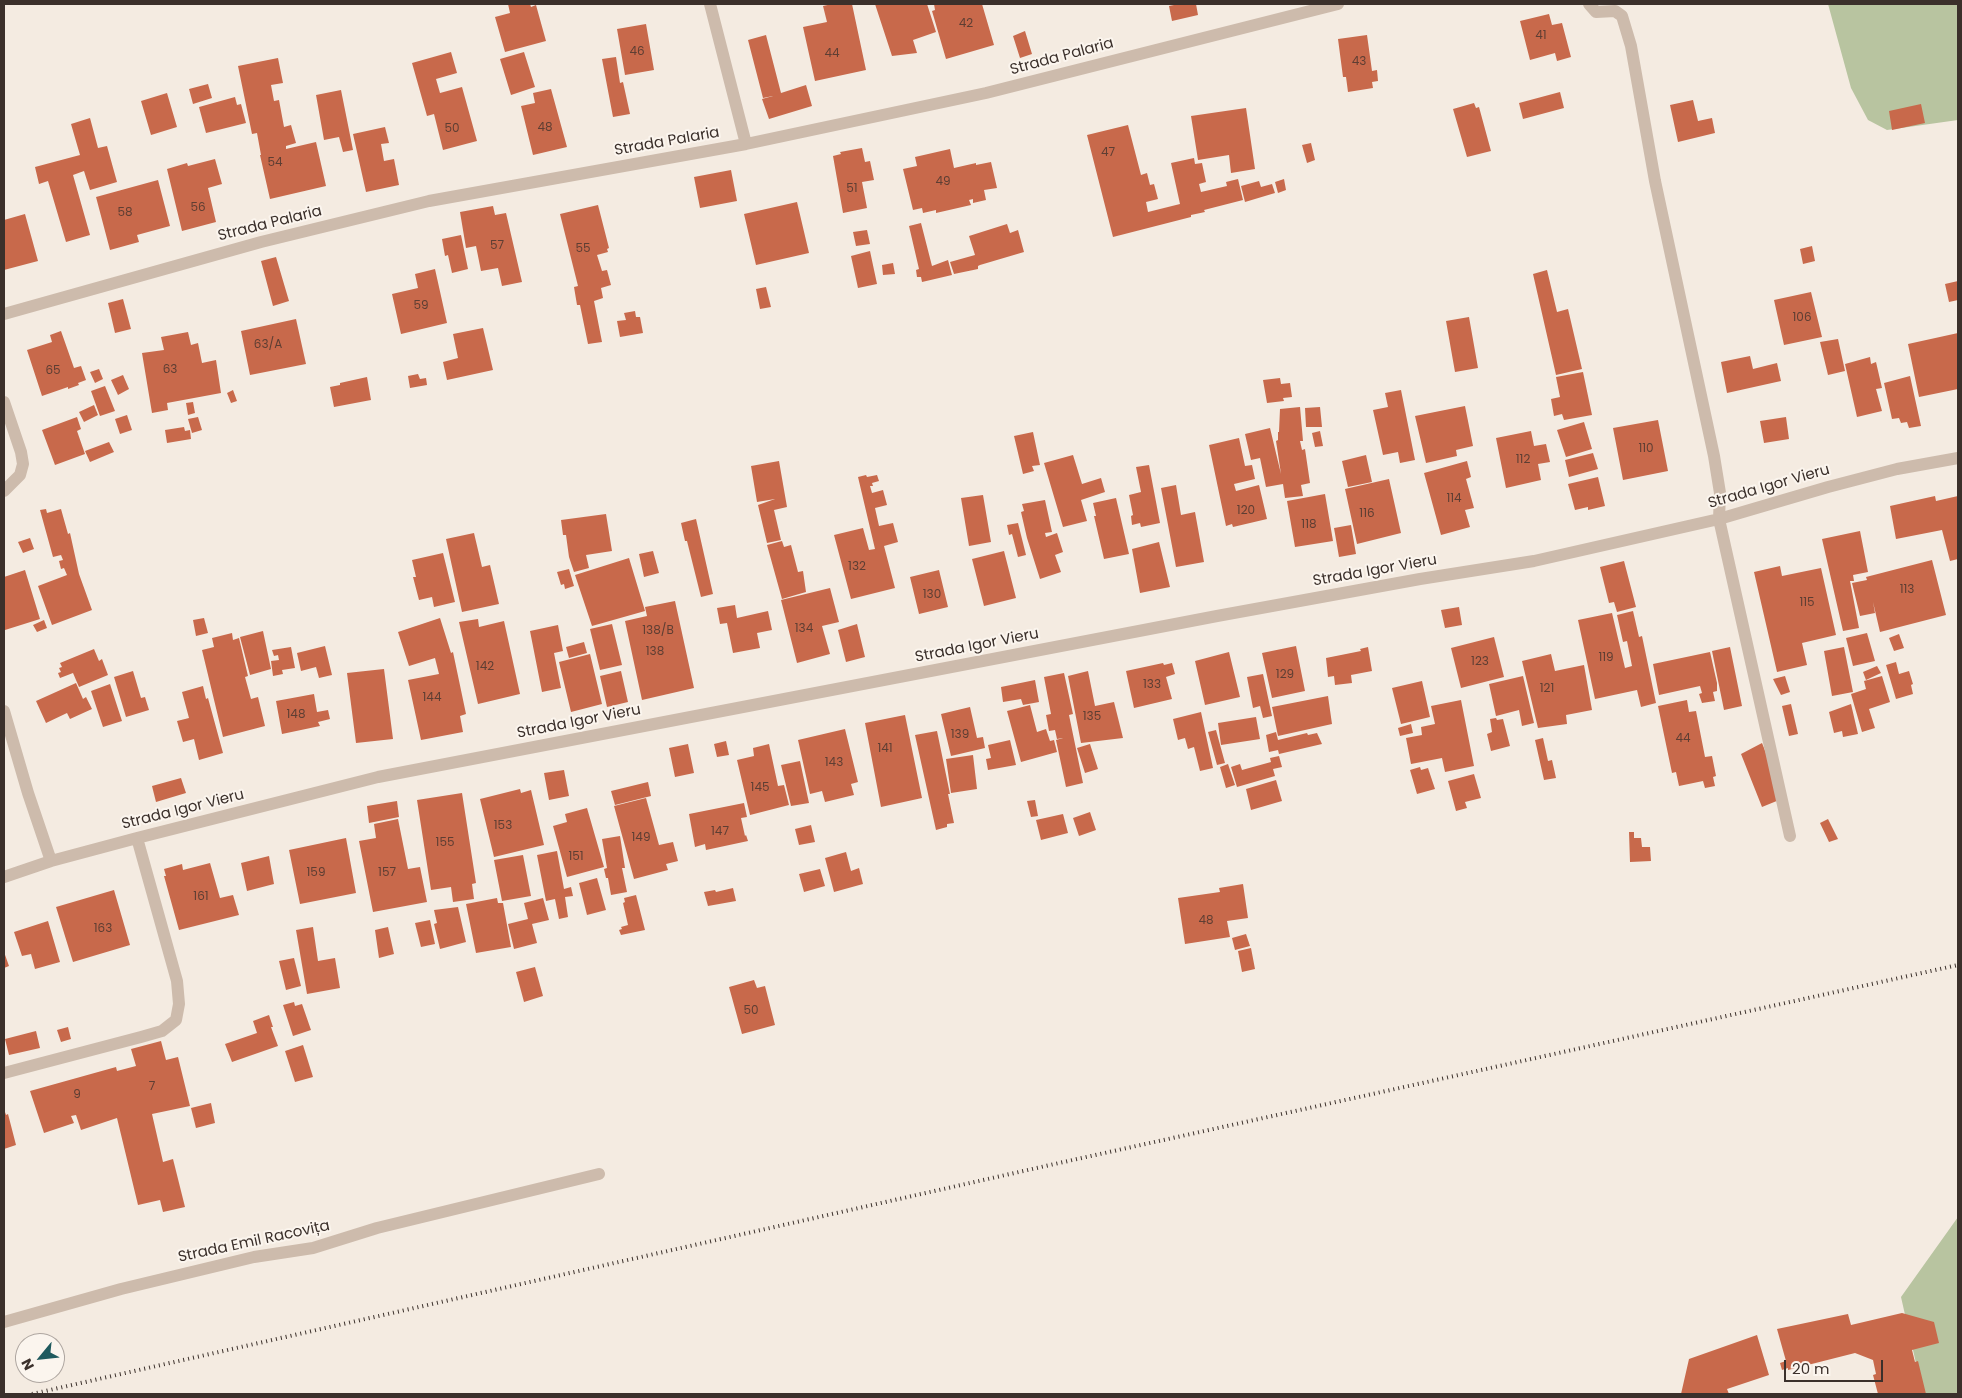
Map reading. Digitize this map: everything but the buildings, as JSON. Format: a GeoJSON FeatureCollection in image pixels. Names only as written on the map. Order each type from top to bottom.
{"type":"FeatureCollection","features":[{"type":"Feature","properties":{"kind":"street"},"geometry":{"type":"LineString","coordinates":[[710,4],[746,144]]}},
{"type":"Feature","properties":{"kind":"street","name":"Strada Palaria"},"geometry":{"type":"LineString","coordinates":[[4,314],[262,242],[428,201],[746,144],[986,93],[1338,4]]}},
{"type":"Feature","properties":{"kind":"street"},"geometry":{"type":"LineString","coordinates":[[1589,4],[1596,12],[1615,12],[1622,16],[1631,46],[1655,181],[1714,456],[1720,493],[1719,519],[1790,836]]}},
{"type":"Feature","properties":{"kind":"street"},"geometry":{"type":"LineString","coordinates":[[4,402],[21,452],[22,464],[20,475],[4,491]]}},
{"type":"Feature","properties":{"kind":"street","name":"Strada Igor Vieru"},"geometry":{"type":"LineString","coordinates":[[4,877],[51,861],[137,838],[378,777],[1218,616],[1420,579],[1534,561],[1719,519],[1888,471],[1958,458]]}},
{"type":"Feature","properties":{"kind":"street"},"geometry":{"type":"LineString","coordinates":[[4,711],[28,793],[51,861]]}},
{"type":"Feature","properties":{"kind":"street"},"geometry":{"type":"LineString","coordinates":[[4,1073],[162,1031],[176,1020],[179,1004],[177,981],[137,838]]}},
{"type":"Feature","properties":{"kind":"street","name":"Strada Emil Racovița"},"geometry":{"type":"LineString","coordinates":[[4,1322],[130,1287],[254,1257],[314,1248],[377,1228],[599,1174]]}},
{"type":"Feature","properties":{"kind":"green space"},"geometry":{"type":"Polygon","coordinates":[[[1828,4],[1958,4],[1958,120],[1887,130],[1868,120],[1851,88],[1828,4]]]}},
{"type":"Feature","properties":{"kind":"green space"},"geometry":{"type":"Polygon","coordinates":[[[1958,1217],[1958,1394],[1923,1394],[1901,1297],[1958,1217]]]}},
{"type":"Feature","properties":{"kind":"railway"},"geometry":{"type":"LineString","coordinates":[[32,1394],[1050,1165],[1958,965]]}}]}
